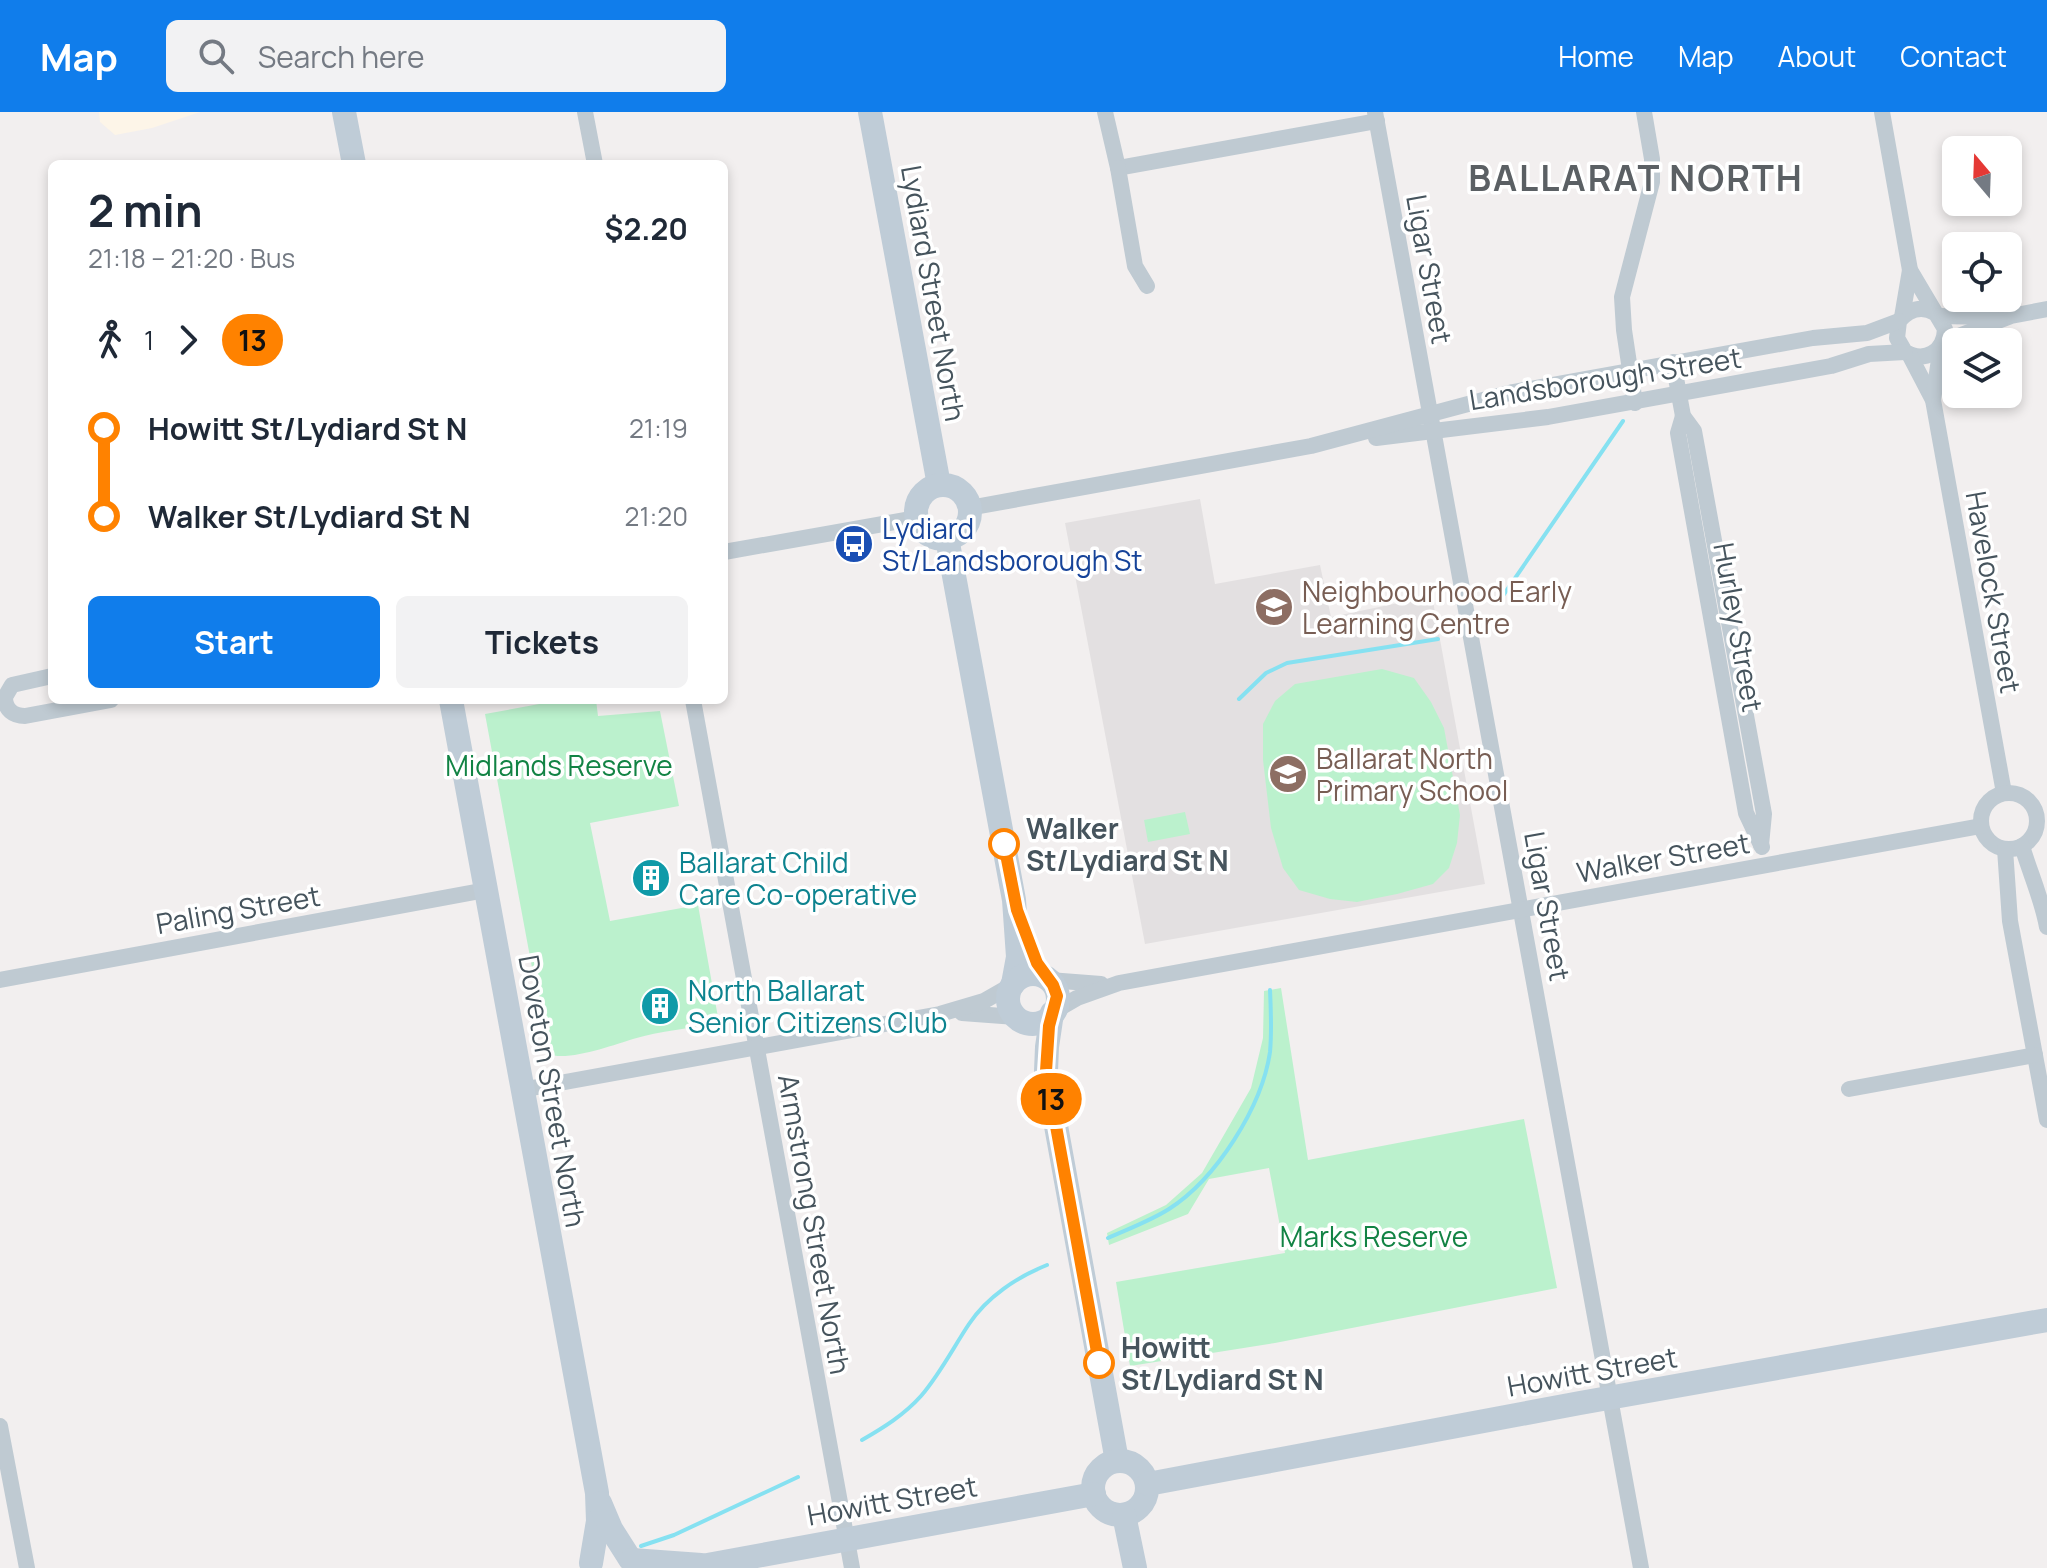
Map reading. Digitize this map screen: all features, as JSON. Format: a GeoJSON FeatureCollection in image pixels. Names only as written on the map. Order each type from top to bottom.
{"type":"FeatureCollection","features":[{"type":"Feature","properties":{"kind":"street"},"geometry":{"type":"LineString","coordinates":[[344,112],[353,160]]}},
{"type":"Feature","properties":{"kind":"street"},"geometry":{"type":"LineString","coordinates":[[585,112],[594,160]]}},
{"type":"Feature","properties":{"kind":"street","name":"Lydiard Street North"},"geometry":{"type":"LineString","coordinates":[[870,112],[939,485]]}},
{"type":"Feature","properties":{"kind":"street"},"geometry":{"type":"LineString","coordinates":[[1105,112],[1135,266],[1147,286]]}},
{"type":"Feature","properties":{"kind":"street"},"geometry":{"type":"LineString","coordinates":[[1635,403],[1622,297],[1652,182],[1652,159],[1644,112]]}},
{"type":"Feature","properties":{"kind":"street"},"geometry":{"type":"LineString","coordinates":[[1882,112],[1910,270],[1944,328]]}},
{"type":"Feature","properties":{"kind":"street"},"geometry":{"type":"LineString","coordinates":[[1118,168],[1376,116]]}},
{"type":"Feature","properties":{"kind":"street","name":"Ligar Street"},"geometry":{"type":"LineString","coordinates":[[1376,116],[1641,1568]]}},
{"type":"Feature","properties":{"kind":"street"},"geometry":{"type":"LineString","coordinates":[[1910,270],[1897,338],[1907,353],[1921,357],[1929,355],[1942,344]]}},
{"type":"Feature","properties":{"kind":"street"},"geometry":{"type":"LineString","coordinates":[[1900,319],[1912,310],[1921,308],[1959,318],[2011,316],[2047,309]]}},
{"type":"Feature","properties":{"kind":"street"},"geometry":{"type":"LineString","coordinates":[[1981,328],[2011,316]]}},
{"type":"Feature","properties":{"kind":"street","name":"Landsborough Street"},"geometry":{"type":"LineString","coordinates":[[1311,446],[1513,392],[1813,338],[1867,333],[1900,319]]}},
{"type":"Feature","properties":{"kind":"street","name":"Havelock Street"},"geometry":{"type":"LineString","coordinates":[[1933,400],[1942,344]]}},
{"type":"Feature","properties":{"kind":"street","name":"Landsborough Street"},"geometry":{"type":"LineString","coordinates":[[969,508],[1311,446],[1518,421],[1635,403],[1831,366],[1869,354],[1907,353]]}},
{"type":"Feature","properties":{"kind":"street","name":"Havelock Street"},"geometry":{"type":"LineString","coordinates":[[1907,353],[1933,400],[2004,793]]}},
{"type":"Feature","properties":{"kind":"street","name":"Hurley Street"},"geometry":{"type":"LineString","coordinates":[[1673,362],[1683,416],[1694,431],[1764,814],[1761,845],[1765,865]]}},
{"type":"Feature","properties":{"kind":"street"},"geometry":{"type":"LineString","coordinates":[[939,485],[959,490],[969,508],[969,517],[963,529],[947,538],[928,534],[917,518],[922,495],[939,485]]}},
{"type":"Feature","properties":{"kind":"street"},"geometry":{"type":"LineString","coordinates":[[728,551],[917,518]]}},
{"type":"Feature","properties":{"kind":"street"},"geometry":{"type":"LineString","coordinates":[[947,538],[1014,900],[1018,957],[1008,1002],[1046,1071]]}},
{"type":"Feature","properties":{"kind":"street"},"geometry":{"type":"LineString","coordinates":[[48,677],[12,685],[5,697],[8,709],[16,715],[25,716],[90,704]]}},
{"type":"Feature","properties":{"kind":"street","name":"Doveton Street North"},"geometry":{"type":"LineString","coordinates":[[452,704],[597,1493],[598,1521],[588,1566]]}},
{"type":"Feature","properties":{"kind":"street","name":"Armstrong Street North"},"geometry":{"type":"LineString","coordinates":[[694,704],[852,1568]]}},
{"type":"Feature","properties":{"kind":"street"},"geometry":{"type":"LineString","coordinates":[[2004,793],[2021,795],[2042,814],[2035,833],[2022,846],[2005,849],[1989,841],[1981,826],[1984,808],[1989,801],[2004,793]]}},
{"type":"Feature","properties":{"kind":"street","name":"Walker Street"},"geometry":{"type":"LineString","coordinates":[[1048,980],[1073,984],[1119,983],[1981,826]]}},
{"type":"Feature","properties":{"kind":"street"},"geometry":{"type":"LineString","coordinates":[[2022,846],[2042,902],[2047,927]]}},
{"type":"Feature","properties":{"kind":"street"},"geometry":{"type":"LineString","coordinates":[[2005,849],[2010,921],[2047,1120]]}},
{"type":"Feature","properties":{"kind":"street","name":"Paling Street"},"geometry":{"type":"LineString","coordinates":[[0,980],[486,890]]}},
{"type":"Feature","properties":{"kind":"street"},"geometry":{"type":"LineString","coordinates":[[1014,900],[1037,963],[1057,996],[1047,1047],[1046,1071],[1117,1461]]}},
{"type":"Feature","properties":{"kind":"street"},"geometry":{"type":"LineString","coordinates":[[521,1090],[940,1014],[984,1001],[1028,974],[1048,980]]}},
{"type":"Feature","properties":{"kind":"street","name":"Walker Street"},"geometry":{"type":"LineString","coordinates":[[1053,1013],[1077,998],[1119,983]]}},
{"type":"Feature","properties":{"kind":"street"},"geometry":{"type":"LineString","coordinates":[[940,1014],[989,1014],[1037,1023],[1053,1013]]}},
{"type":"Feature","properties":{"kind":"street"},"geometry":{"type":"LineString","coordinates":[[1849,1089],[2035,1055]]}},
{"type":"Feature","properties":{"kind":"street","name":"Howitt Street"},"geometry":{"type":"LineString","coordinates":[[1148,1484],[2047,1320]]}},
{"type":"Feature","properties":{"kind":"street"},"geometry":{"type":"LineString","coordinates":[[0,1426],[27,1568]]}},
{"type":"Feature","properties":{"kind":"street"},"geometry":{"type":"LineString","coordinates":[[1117,1461],[1135,1465],[1143,1471],[1148,1484],[1145,1501],[1133,1513],[1124,1515],[1105,1511],[1094,1494],[1096,1475],[1103,1467],[1117,1461]]}},
{"type":"Feature","properties":{"kind":"street","name":"Doveton Street North"},"geometry":{"type":"LineString","coordinates":[[597,1493],[611,1529],[633,1562]]}},
{"type":"Feature","properties":{"kind":"street","name":"Howitt Street"},"geometry":{"type":"LineString","coordinates":[[588,1566],[607,1553],[621,1554],[633,1562],[696,1566],[1094,1494]]}},
{"type":"Feature","properties":{"kind":"street"},"geometry":{"type":"LineString","coordinates":[[1124,1515],[1135,1568]]}},
{"type":"Feature","properties":{"kind":"shaded area"},"geometry":{"type":"Polygon","coordinates":[[[99,112],[200,112],[152,128],[115,135],[100,122],[99,112]]]}},
{"type":"Feature","properties":{"kind":"shaded area","name":"Ballarat North Primary School"},"geometry":{"type":"Polygon","coordinates":[[[1200,499],[1215,584],[1320,565],[1331,617],[1432,596],[1485,884],[1145,944],[1065,523],[1200,499]]]}},
{"type":"Feature","properties":{"kind":"green space"},"geometry":{"type":"Polygon","coordinates":[[[1382,669],[1414,678],[1444,728],[1460,815],[1457,843],[1449,868],[1433,884],[1357,902],[1330,899],[1299,890],[1283,868],[1271,828],[1263,760],[1263,724],[1275,701],[1295,684],[1382,669]]]}},
{"type":"Feature","properties":{"kind":"green space","name":"Midlands Reserve"},"geometry":{"type":"Polygon","coordinates":[[[539,704],[596,704],[598,716],[660,711],[679,806],[590,823],[610,921],[698,905],[719,1023],[654,1034],[567,1056],[548,1054],[485,714],[539,704]]]}},
{"type":"Feature","properties":{"kind":"green space"},"geometry":{"type":"Polygon","coordinates":[[[1185,812],[1190,834],[1148,842],[1144,820],[1185,812]]]}},
{"type":"Feature","properties":{"kind":"green space","name":"Marks Reserve"},"geometry":{"type":"Polygon","coordinates":[[[1281,988],[1308,1160],[1524,1119],[1557,1288],[1275,1343],[1130,1366],[1116,1282],[1285,1253],[1269,1168],[1209,1179],[1188,1214],[1109,1245],[1107,1233],[1166,1205],[1202,1173],[1251,1088],[1263,1038],[1264,991],[1281,988]]]}},
{"type":"Feature","properties":{"kind":"waterway"},"geometry":{"type":"LineString","coordinates":[[1500,600],[1623,421]]}},
{"type":"Feature","properties":{"kind":"waterway"},"geometry":{"type":"LineString","coordinates":[[1239,699],[1266,673],[1287,663],[1438,639]]}},
{"type":"Feature","properties":{"kind":"waterway"},"geometry":{"type":"LineString","coordinates":[[1108,1238],[1147,1221],[1187,1196],[1220,1161],[1234,1140],[1247,1118],[1265,1073],[1271,1044],[1270,990]]}},
{"type":"Feature","properties":{"kind":"waterway"},"geometry":{"type":"LineString","coordinates":[[862,1440],[893,1421],[921,1396],[985,1305],[1014,1282],[1047,1265]]}},
{"type":"Feature","properties":{"kind":"waterway"},"geometry":{"type":"LineString","coordinates":[[641,1546],[674,1535],[798,1477]]}},
{"type":"Feature","properties":{"kind":"bus line","name":"13"},"geometry":{"type":"LineString","coordinates":[[1004,844],[1017,910],[1037,963],[1057,996],[1049,1026],[1046,1071],[1099,1363]]}},
{"type":"Feature","properties":{"kind":"place","name":"Lydiard St/Landsborough St"},"geometry":{"type":"Point","coordinates":[854,544]}},
{"type":"Feature","properties":{"kind":"place","name":"Neighbourhood Early Learning Centre"},"geometry":{"type":"Point","coordinates":[1274,607]}},
{"type":"Feature","properties":{"kind":"place","name":"Ballarat North Primary School"},"geometry":{"type":"Point","coordinates":[1288,774]}},
{"type":"Feature","properties":{"kind":"place","name":"Walker St/Lydiard St N"},"geometry":{"type":"Point","coordinates":[1004,844]}},
{"type":"Feature","properties":{"kind":"place","name":"Ballarat Child Care Co-operative"},"geometry":{"type":"Point","coordinates":[651,878]}},
{"type":"Feature","properties":{"kind":"place","name":"North Ballarat Senior Citizens Club"},"geometry":{"type":"Point","coordinates":[660,1006]}},
{"type":"Feature","properties":{"kind":"place","name":"Howitt St/Lydiard St N"},"geometry":{"type":"Point","coordinates":[1099,1363]}},
{"type":"Feature","properties":{"kind":"district","name":"BALLARAT NORTH"},"geometry":{"type":"Point","coordinates":[1636,177]}}]}
